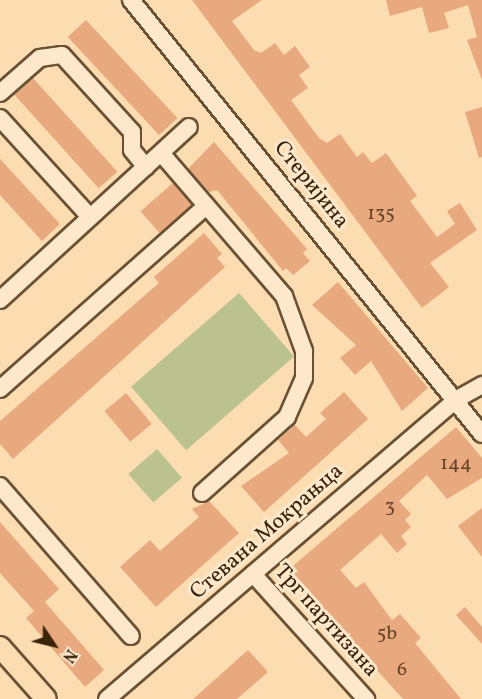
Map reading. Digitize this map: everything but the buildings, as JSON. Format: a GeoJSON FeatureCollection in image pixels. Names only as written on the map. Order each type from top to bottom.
{"type":"FeatureCollection","features":[{"type":"Feature","properties":{"kind":"main road"},"geometry":{"type":"LineString","coordinates":[[0,647],[46,699]]}},
{"type":"Feature","properties":{"kind":"street","name":"Стеријина"},"geometry":{"type":"LineString","coordinates":[[131,0],[457,399],[482,434]]}},
{"type":"Feature","properties":{"kind":"street"},"geometry":{"type":"LineString","coordinates":[[90,217],[0,117],[0,93],[40,58],[62,55],[132,132],[132,150],[146,167]]}},
{"type":"Feature","properties":{"kind":"street"},"geometry":{"type":"LineString","coordinates":[[0,300],[189,127]]}},
{"type":"Feature","properties":{"kind":"street"},"geometry":{"type":"LineString","coordinates":[[161,153],[292,309],[305,365],[297,399],[279,428],[202,494]]}},
{"type":"Feature","properties":{"kind":"street"},"geometry":{"type":"LineString","coordinates":[[0,388],[206,206]]}},
{"type":"Feature","properties":{"kind":"street"},"geometry":{"type":"LineString","coordinates":[[457,399],[482,385]]}},
{"type":"Feature","properties":{"kind":"street","name":"Стевана Мокрањца"},"geometry":{"type":"LineString","coordinates":[[107,699],[457,399]]}},
{"type":"Feature","properties":{"kind":"street"},"geometry":{"type":"LineString","coordinates":[[0,486],[131,636]]}},
{"type":"Feature","properties":{"kind":"street","name":"Трг партизана"},"geometry":{"type":"LineString","coordinates":[[253,574],[366,699]]}},
{"type":"Feature","properties":{"kind":"green space"},"geometry":{"type":"Polygon","coordinates":[[[239,293],[294,356],[186,450],[131,387],[239,293]]]}},
{"type":"Feature","properties":{"kind":"green space"},"geometry":{"type":"Polygon","coordinates":[[[157,449],[182,478],[153,503],[128,474],[157,449]]]}}]}
